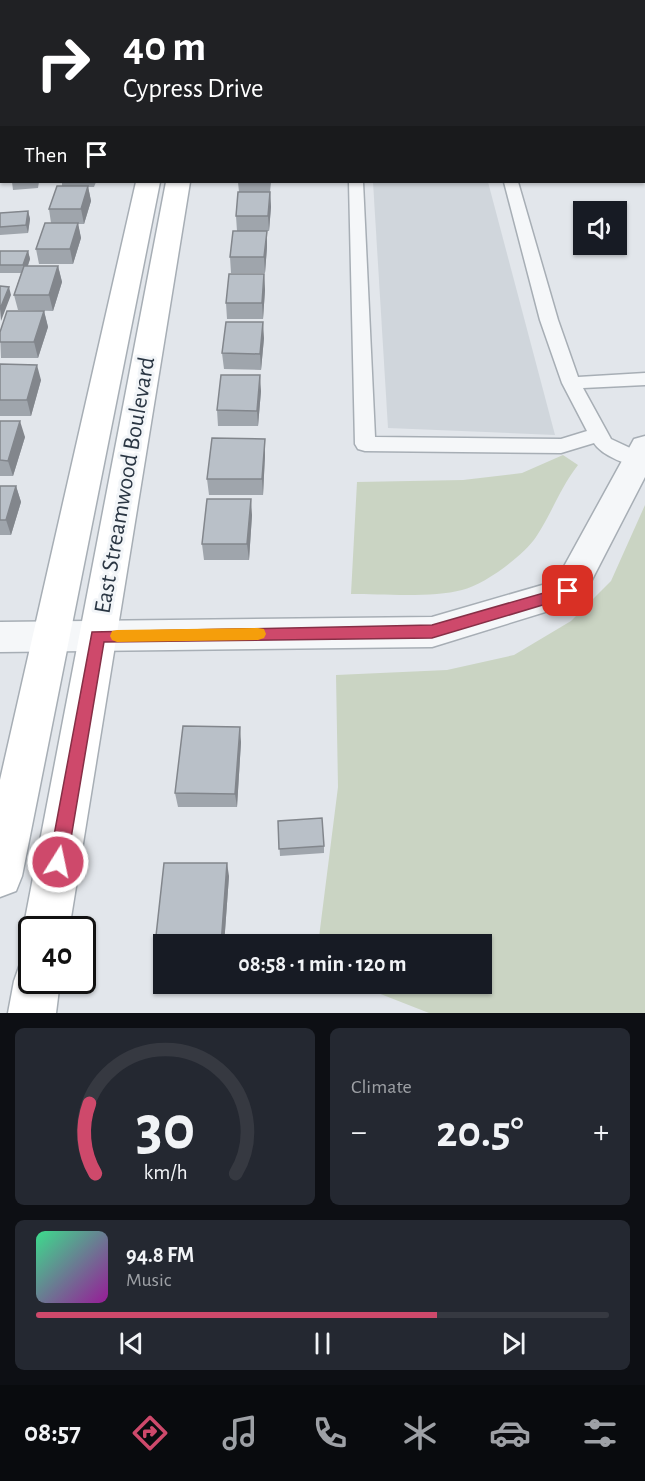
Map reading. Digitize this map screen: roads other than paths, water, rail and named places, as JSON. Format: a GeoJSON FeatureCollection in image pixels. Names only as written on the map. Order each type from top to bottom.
{"type":"FeatureCollection","features":[{"type":"Feature","properties":{"kind":"street","name":"East Streamwood Boulevard"},"geometry":{"type":"LineString","coordinates":[[0,876],[148,183]]}},
{"type":"Feature","properties":{"kind":"street","name":"East Streamwood Boulevard"},"geometry":{"type":"LineString","coordinates":[[48,916],[178,183]]}},
{"type":"Feature","properties":{"kind":"street"},"geometry":{"type":"LineString","coordinates":[[0,637],[432,632],[568,591],[641,453]]}},
{"type":"Feature","properties":{"kind":"street"},"geometry":{"type":"LineString","coordinates":[[32,1013],[35,994]]}},
{"type":"Feature","properties":{"kind":"lane"},"geometry":{"type":"LineString","coordinates":[[356,183],[365,444],[561,446],[598,435]]}},
{"type":"Feature","properties":{"kind":"lane"},"geometry":{"type":"LineString","coordinates":[[511,183],[549,320],[571,383],[604,444],[641,453]]}},
{"type":"Feature","properties":{"kind":"lane"},"geometry":{"type":"LineString","coordinates":[[571,383],[645,379]]}}]}
